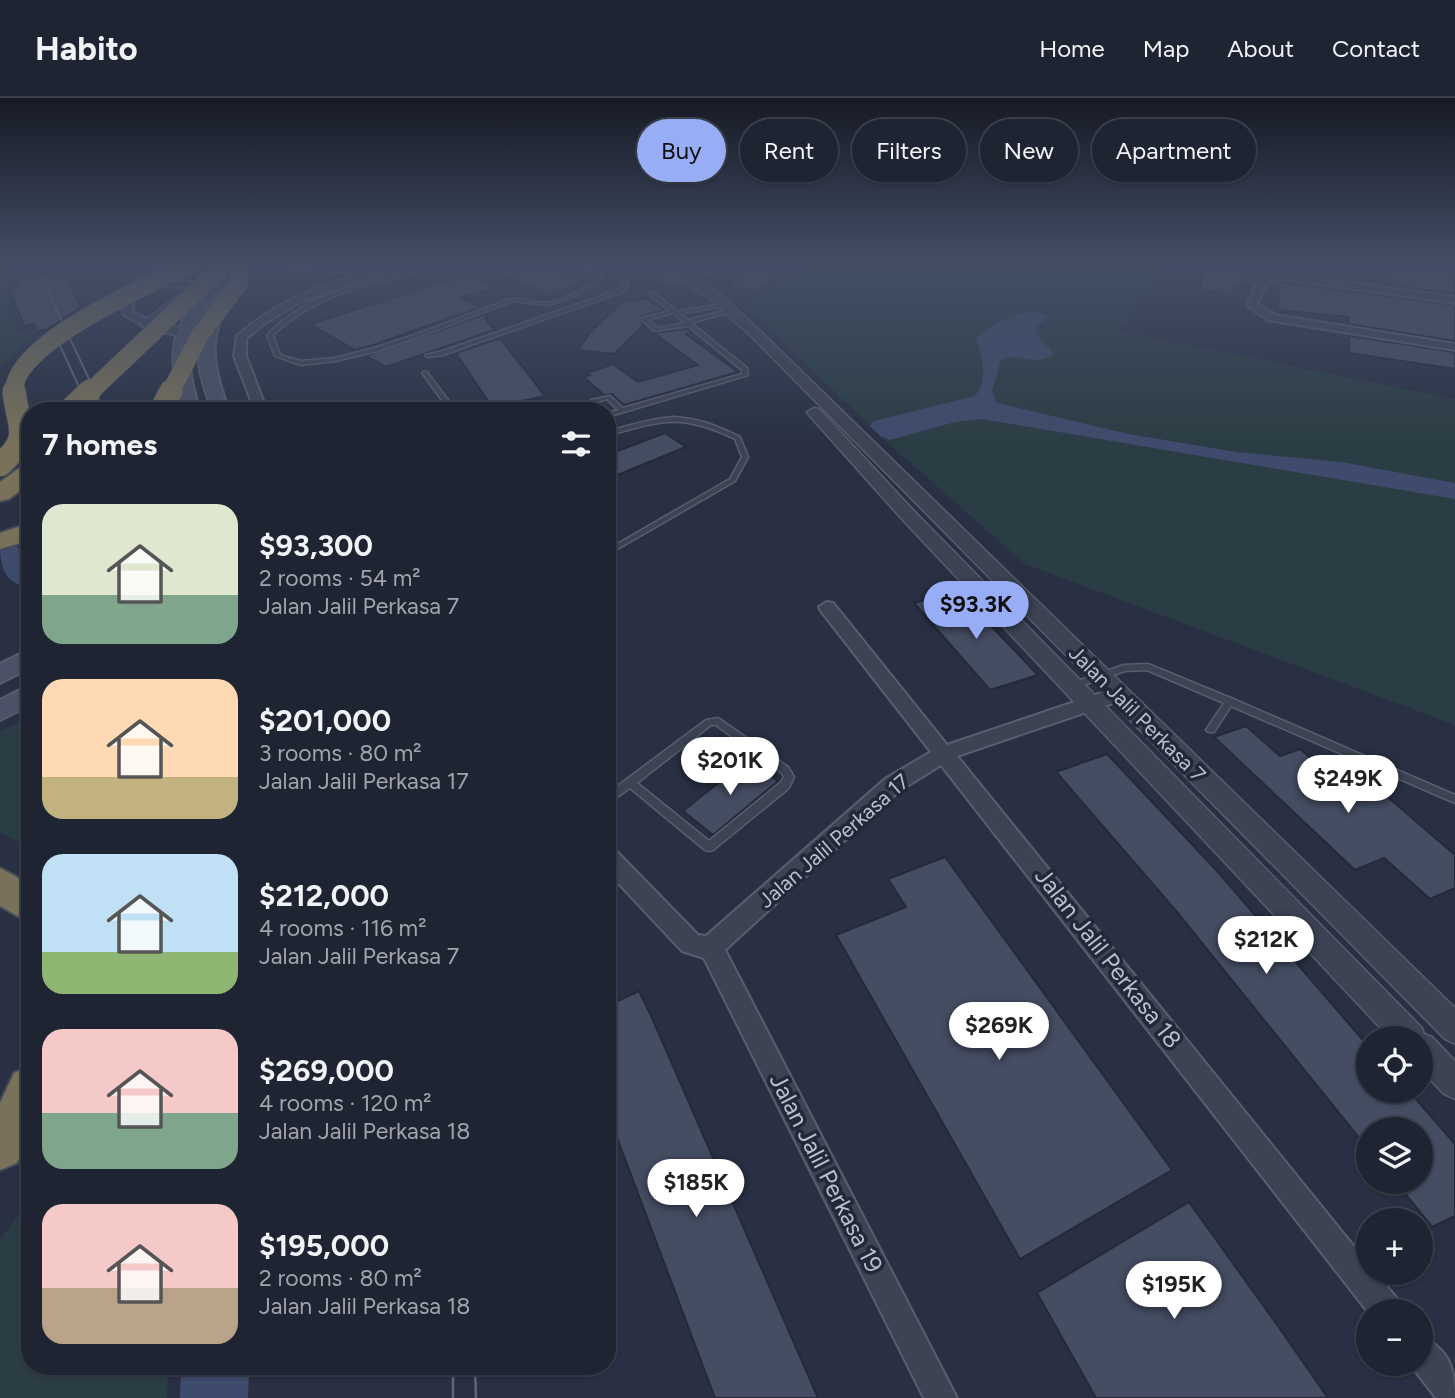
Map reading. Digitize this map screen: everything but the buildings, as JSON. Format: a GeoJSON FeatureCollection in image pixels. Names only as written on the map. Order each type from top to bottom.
{"type":"FeatureCollection","features":[{"type":"Feature","properties":{"kind":"highway"},"geometry":{"type":"LineString","coordinates":[[21,416],[15,389],[16,375],[25,361],[78,325]]}},
{"type":"Feature","properties":{"kind":"highway"},"geometry":{"type":"LineString","coordinates":[[80,402],[172,325]]}},
{"type":"Feature","properties":{"kind":"highway"},"geometry":{"type":"LineString","coordinates":[[105,402],[178,325]]}},
{"type":"Feature","properties":{"kind":"highway"},"geometry":{"type":"LineString","coordinates":[[166,402],[208,325]]}},
{"type":"Feature","properties":{"kind":"highway"},"geometry":{"type":"LineString","coordinates":[[0,465],[18,447],[21,438]]}},
{"type":"Feature","properties":{"kind":"highway"},"geometry":{"type":"LineString","coordinates":[[0,473],[21,455]]}},
{"type":"Feature","properties":{"kind":"highway"},"geometry":{"type":"LineString","coordinates":[[0,494],[21,478]]}},
{"type":"Feature","properties":{"kind":"highway"},"geometry":{"type":"LineString","coordinates":[[0,541],[21,534]]}},
{"type":"Feature","properties":{"kind":"highway"},"geometry":{"type":"LineString","coordinates":[[0,885],[21,900]]}},
{"type":"Feature","properties":{"kind":"highway"},"geometry":{"type":"LineString","coordinates":[[0,1146],[21,1112]]}},
{"type":"Feature","properties":{"kind":"main road"},"geometry":{"type":"LineString","coordinates":[[186,325],[179,363],[190,402]]}},
{"type":"Feature","properties":{"kind":"main road"},"geometry":{"type":"LineString","coordinates":[[210,325],[204,364],[218,402]]}},
{"type":"Feature","properties":{"kind":"main road"},"geometry":{"type":"LineString","coordinates":[[0,711],[21,699]]}},
{"type":"Feature","properties":{"kind":"street"},"geometry":{"type":"LineString","coordinates":[[143,325],[184,332],[207,330]]}},
{"type":"Feature","properties":{"kind":"street"},"geometry":{"type":"LineString","coordinates":[[255,325],[241,338],[240,356],[258,402]]}},
{"type":"Feature","properties":{"kind":"street","name":"Jalan Jalil Perkasa 7"},"geometry":{"type":"LineString","coordinates":[[733,325],[1080,695],[1399,1026]]}},
{"type":"Feature","properties":{"kind":"street","name":"Jalan Jalil Perkasa 7"},"geometry":{"type":"LineString","coordinates":[[735,325],[1455,1029]]}},
{"type":"Feature","properties":{"kind":"street"},"geometry":{"type":"LineString","coordinates":[[1319,325],[1455,347]]}},
{"type":"Feature","properties":{"kind":"street","name":"Jalan Jalil Perkasa 18"},"geometry":{"type":"LineString","coordinates":[[827,607],[1377,1299]]}},
{"type":"Feature","properties":{"kind":"street","name":"Jalan Jalil Perkasa 17"},"geometry":{"type":"LineString","coordinates":[[715,945],[892,785],[945,753],[1107,686]]}},
{"type":"Feature","properties":{"kind":"street"},"geometry":{"type":"LineString","coordinates":[[616,865],[690,943],[715,945]]}},
{"type":"Feature","properties":{"kind":"street","name":"Jalan Jalil Perkasa 19"},"geometry":{"type":"LineString","coordinates":[[715,945],[941,1398]]}},
{"type":"Feature","properties":{"kind":"street"},"geometry":{"type":"LineString","coordinates":[[1433,1060],[1455,1083]]}},
{"type":"Feature","properties":{"kind":"street"},"geometry":{"type":"LineString","coordinates":[[1433,1368],[1455,1396]]}},
{"type":"Feature","properties":{"kind":"lane"},"geometry":{"type":"LineString","coordinates":[[282,325],[270,335],[269,347],[276,356],[290,363],[303,365],[345,360],[443,325]]}},
{"type":"Feature","properties":{"kind":"lane"},"geometry":{"type":"LineString","coordinates":[[428,355],[441,354],[524,325]]}},
{"type":"Feature","properties":{"kind":"lane"},"geometry":{"type":"LineString","coordinates":[[650,325],[656,330],[680,325]]}},
{"type":"Feature","properties":{"kind":"lane"},"geometry":{"type":"LineString","coordinates":[[616,412],[745,375],[745,369],[690,325]]}},
{"type":"Feature","properties":{"kind":"lane"},"geometry":{"type":"LineString","coordinates":[[425,373],[446,402]]}},
{"type":"Feature","properties":{"kind":"lane"},"geometry":{"type":"LineString","coordinates":[[594,402],[608,397],[613,402]]}},
{"type":"Feature","properties":{"kind":"lane"},"geometry":{"type":"LineString","coordinates":[[616,405],[622,411]]}},
{"type":"Feature","properties":{"kind":"lane"},"geometry":{"type":"LineString","coordinates":[[616,431],[653,419],[709,422],[738,438],[745,457],[733,480],[616,547]]}},
{"type":"Feature","properties":{"kind":"lane"},"geometry":{"type":"LineString","coordinates":[[1107,686],[1124,668],[1148,667],[1455,799]]}},
{"type":"Feature","properties":{"kind":"lane"},"geometry":{"type":"LineString","coordinates":[[1211,730],[1230,701]]}},
{"type":"Feature","properties":{"kind":"lane"},"geometry":{"type":"LineString","coordinates":[[616,793],[709,722],[718,720],[785,770],[789,777],[785,785],[709,847],[630,783]]}},
{"type":"Feature","properties":{"kind":"shaded area"},"geometry":{"type":"Polygon","coordinates":[[[0,325],[14,325],[16,331],[35,338],[0,365],[0,325]]]}},
{"type":"Feature","properties":{"kind":"shaded area"},"geometry":{"type":"Polygon","coordinates":[[[766,325],[1123,325],[1118,331],[1455,399],[1455,725],[1025,564],[880,436],[766,325]]]}},
{"type":"Feature","properties":{"kind":"shaded area"},"geometry":{"type":"Polygon","coordinates":[[[21,721],[21,843],[0,832],[0,732],[21,721]]]}},
{"type":"Feature","properties":{"kind":"shaded area"},"geometry":{"type":"Polygon","coordinates":[[[21,1212],[21,1375],[168,1375],[167,1398],[0,1398],[0,1239],[21,1212]]]}},
{"type":"Feature","properties":{"kind":"water"},"geometry":{"type":"Polygon","coordinates":[[[994,325],[1039,325],[1036,328],[1037,335],[1054,354],[1040,360],[1014,357],[1001,360],[992,391],[997,403],[1129,434],[1236,452],[1341,462],[1455,483],[1455,499],[982,419],[955,422],[890,440],[880,436],[870,426],[874,421],[975,396],[983,375],[981,352],[976,338],[994,325]]]}},
{"type":"Feature","properties":{"kind":"waterway"},"geometry":{"type":"LineString","coordinates":[[0,544],[21,575]]}},
{"type":"Feature","properties":{"kind":"waterway"},"geometry":{"type":"LineString","coordinates":[[214,1398],[215,1375]]}},
{"type":"Feature","properties":{"kind":"tram line"},"geometry":{"type":"LineString","coordinates":[[63,325],[100,402]]}},
{"type":"Feature","properties":{"kind":"tram line"},"geometry":{"type":"LineString","coordinates":[[58,341],[86,402]]}},
{"type":"Feature","properties":{"kind":"tram line"},"geometry":{"type":"LineString","coordinates":[[453,1375],[453,1398]]}},
{"type":"Feature","properties":{"kind":"tram line"},"geometry":{"type":"LineString","coordinates":[[475,1375],[476,1398]]}}]}
